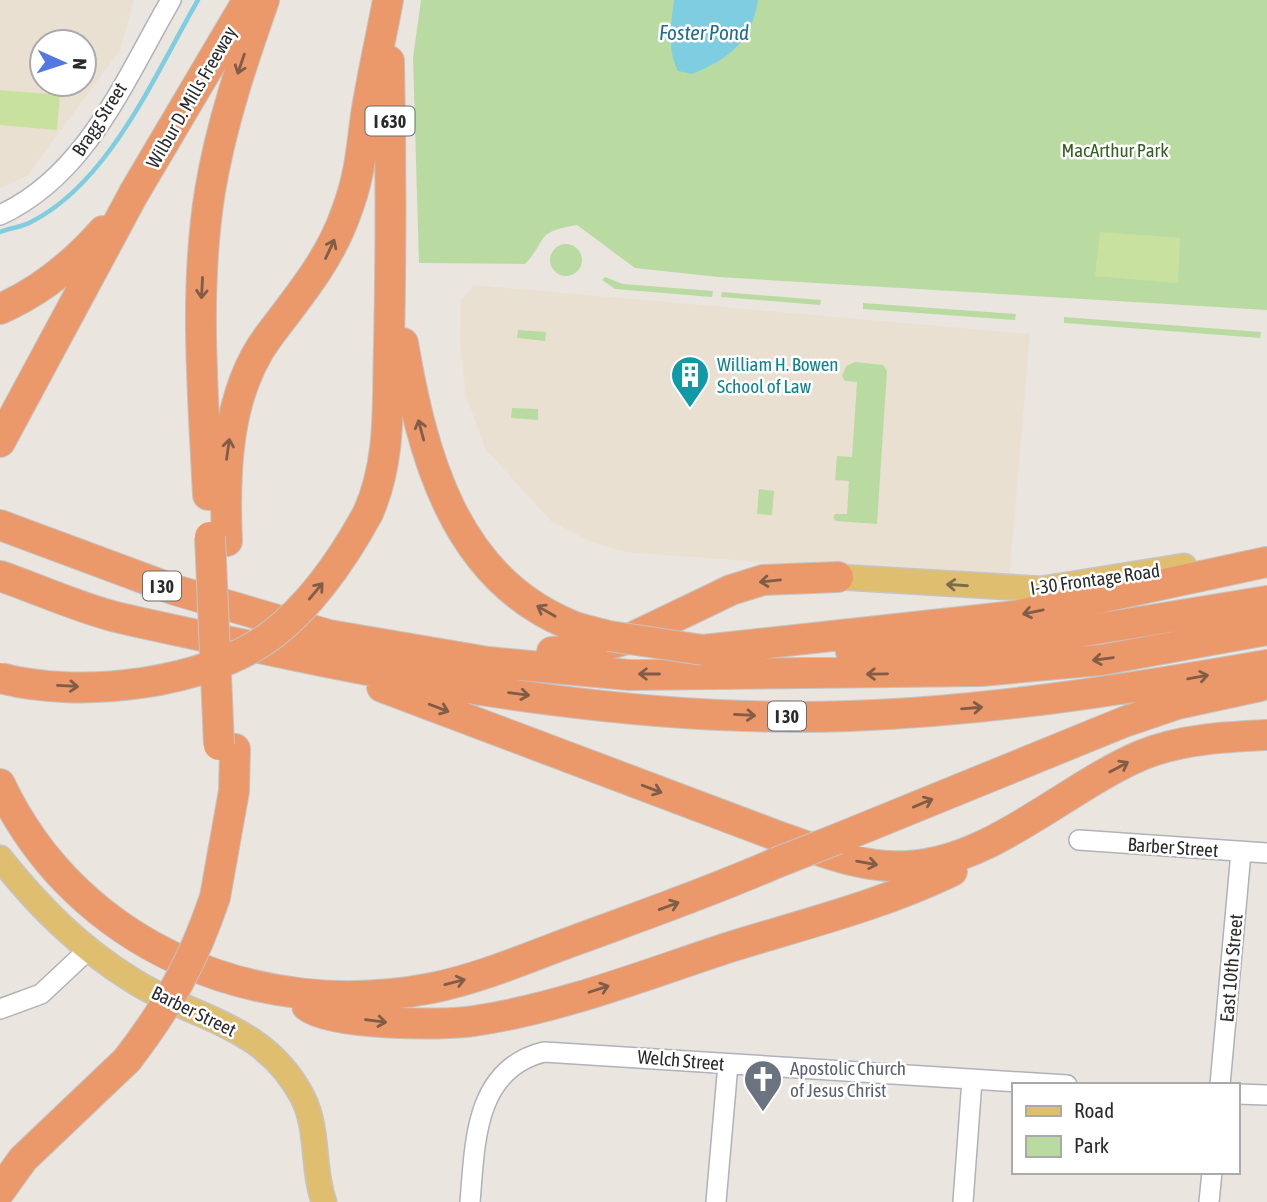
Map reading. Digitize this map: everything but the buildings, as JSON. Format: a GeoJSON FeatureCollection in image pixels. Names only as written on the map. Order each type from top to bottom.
{"type":"FeatureCollection","features":[{"type":"Feature","properties":{"kind":"highway","name":"Wilbur D. Mills Freeway"},"geometry":{"type":"LineString","coordinates":[[134,193],[248,0]]}},
{"type":"Feature","properties":{"kind":"highway"},"geometry":{"type":"LineString","coordinates":[[0,1191],[23,1159],[127,1060],[159,1018],[187,973],[215,897],[233,791],[227,747],[218,539],[200,327],[210,191],[235,82],[264,0]]}},
{"type":"Feature","properties":{"kind":"highway"},"geometry":{"type":"LineString","coordinates":[[218,539],[231,427],[246,383],[266,340],[327,257],[346,214],[362,163],[366,116],[389,0]]}},
{"type":"Feature","properties":{"kind":"highway","name":"I 630"},"geometry":{"type":"LineString","coordinates":[[389,0],[392,242]]}},
{"type":"Feature","properties":{"kind":"highway"},"geometry":{"type":"LineString","coordinates":[[0,309],[23,299],[64,272],[134,193]]}},
{"type":"Feature","properties":{"kind":"highway"},"geometry":{"type":"LineString","coordinates":[[0,442],[134,193]]}},
{"type":"Feature","properties":{"kind":"highway"},"geometry":{"type":"LineString","coordinates":[[0,678],[69,687],[124,684],[189,673],[240,655],[273,634],[304,605],[348,550],[378,490],[386,450],[392,242]]}},
{"type":"Feature","properties":{"kind":"highway"},"geometry":{"type":"LineString","coordinates":[[392,242],[403,344],[432,473],[460,530],[494,571],[526,600],[568,624],[609,636],[703,650],[809,654],[957,648],[1267,601]]}},
{"type":"Feature","properties":{"kind":"highway","name":"I 30"},"geometry":{"type":"LineString","coordinates":[[0,525],[175,590],[329,635],[488,662],[629,675],[981,671],[1101,660],[1267,630]]}},
{"type":"Feature","properties":{"kind":"highway"},"geometry":{"type":"LineString","coordinates":[[703,650],[1015,616],[1267,562]]}},
{"type":"Feature","properties":{"kind":"highway","name":"I 30"},"geometry":{"type":"LineString","coordinates":[[0,576],[113,616],[411,678],[579,703],[772,717],[929,712],[1032,703],[1267,665]]}},
{"type":"Feature","properties":{"kind":"highway"},"geometry":{"type":"LineString","coordinates":[[329,635],[526,653],[591,649],[631,638],[731,590],[762,580],[838,577]]}},
{"type":"Feature","properties":{"kind":"highway"},"geometry":{"type":"LineString","coordinates":[[307,658],[780,837],[862,863],[909,866],[936,863],[1010,830],[1123,764],[1156,750],[1216,738],[1267,735]]}},
{"type":"Feature","properties":{"kind":"highway"},"geometry":{"type":"LineString","coordinates":[[0,784],[43,853],[77,891],[120,928],[177,961],[239,981],[290,992],[318,996],[390,994],[462,981],[776,863],[1124,722],[1178,704],[1267,684]]}},
{"type":"Feature","properties":{"kind":"highway"},"geometry":{"type":"LineString","coordinates":[[290,992],[311,1009],[370,1021],[439,1024],[507,1014],[577,996],[920,885],[983,856],[1072,793]]}},
{"type":"Feature","properties":{"kind":"main road","name":"I-30 Frontage Road"},"geometry":{"type":"LineString","coordinates":[[838,577],[1041,589],[1267,550]]}},
{"type":"Feature","properties":{"kind":"main road","name":"Barber Street"},"geometry":{"type":"LineString","coordinates":[[0,858],[31,897],[87,951],[135,983],[242,1034],[276,1060],[306,1108],[324,1202]]}},
{"type":"Feature","properties":{"kind":"street","name":"Bragg Street"},"geometry":{"type":"LineString","coordinates":[[1,215],[42,191],[73,160],[91,137],[171,0]]}},
{"type":"Feature","properties":{"kind":"street","name":"Barber Street"},"geometry":{"type":"LineString","coordinates":[[1079,840],[1267,853]]}},
{"type":"Feature","properties":{"kind":"street","name":"East 10th Street"},"geometry":{"type":"LineString","coordinates":[[1220,1083],[1241,852]]}},
{"type":"Feature","properties":{"kind":"street"},"geometry":{"type":"LineString","coordinates":[[0,1009],[41,994],[87,951]]}},
{"type":"Feature","properties":{"kind":"street","name":"Welch Street"},"geometry":{"type":"LineString","coordinates":[[470,1202],[482,1107],[493,1086],[510,1069],[537,1053],[560,1050],[728,1064],[1029,1083]]}},
{"type":"Feature","properties":{"kind":"street"},"geometry":{"type":"LineString","coordinates":[[716,1202],[728,1064]]}},
{"type":"Feature","properties":{"kind":"street"},"geometry":{"type":"LineString","coordinates":[[962,1202],[972,1080]]}},
{"type":"Feature","properties":{"kind":"street"},"geometry":{"type":"LineString","coordinates":[[1239,1094],[1267,1095]]}},
{"type":"Feature","properties":{"kind":"street"},"geometry":{"type":"LineString","coordinates":[[1209,1202],[1212,1174]]}},
{"type":"Feature","properties":{"kind":"shaded area"},"geometry":{"type":"Polygon","coordinates":[[[0,0],[134,0],[120,50],[98,80],[98,28],[28,28],[28,98],[85,98],[27,176],[0,188],[0,0]]]}},
{"type":"Feature","properties":{"kind":"shaded area"},"geometry":{"type":"Polygon","coordinates":[[[474,285],[1030,334],[1009,580],[625,552],[589,541],[551,521],[486,450],[466,396],[460,342],[461,300],[474,285]]]}},
{"type":"Feature","properties":{"kind":"green space","name":"MacArthur Park"},"geometry":{"type":"Polygon","coordinates":[[[421,0],[1267,0],[1267,310],[718,277],[635,268],[577,225],[554,231],[544,237],[525,264],[419,263],[413,58],[421,0]]]}},
{"type":"Feature","properties":{"kind":"green space"},"geometry":{"type":"Polygon","coordinates":[[[0,90],[28,92],[28,98],[60,98],[57,130],[0,125],[0,90]]]}},
{"type":"Feature","properties":{"kind":"green space"},"geometry":{"type":"Polygon","coordinates":[[[1100,232],[1180,238],[1178,283],[1095,276],[1100,232]]]}},
{"type":"Feature","properties":{"kind":"green space"},"geometry":{"type":"Polygon","coordinates":[[[566,244],[578,248],[582,260],[578,272],[566,276],[554,272],[550,260],[554,248],[566,244]]]}},
{"type":"Feature","properties":{"kind":"green space"},"geometry":{"type":"Polygon","coordinates":[[[605,277],[623,284],[713,291],[712,297],[615,289],[602,280],[605,277]]]}},
{"type":"Feature","properties":{"kind":"green space"},"geometry":{"type":"Polygon","coordinates":[[[722,292],[821,300],[820,305],[721,297],[722,292]]]}},
{"type":"Feature","properties":{"kind":"green space"},"geometry":{"type":"Polygon","coordinates":[[[863,303],[1016,314],[1015,320],[863,309],[863,303]]]}},
{"type":"Feature","properties":{"kind":"green space"},"geometry":{"type":"Polygon","coordinates":[[[1064,317],[1261,332],[1260,338],[1064,323],[1064,317]]]}},
{"type":"Feature","properties":{"kind":"green space"},"geometry":{"type":"Polygon","coordinates":[[[518,330],[546,332],[545,341],[517,338],[518,330]]]}},
{"type":"Feature","properties":{"kind":"green space"},"geometry":{"type":"Polygon","coordinates":[[[855,362],[883,365],[887,371],[877,524],[836,521],[833,518],[835,514],[847,514],[849,481],[835,480],[837,456],[852,457],[857,382],[845,381],[842,376],[846,366],[855,362]]]}},
{"type":"Feature","properties":{"kind":"green space"},"geometry":{"type":"Polygon","coordinates":[[[512,408],[538,409],[538,420],[511,418],[512,408]]]}},
{"type":"Feature","properties":{"kind":"green space"},"geometry":{"type":"Polygon","coordinates":[[[759,489],[774,491],[772,515],[757,514],[759,489]]]}},
{"type":"Feature","properties":{"kind":"water","name":"Foster Pond"},"geometry":{"type":"Polygon","coordinates":[[[674,0],[758,0],[750,27],[737,47],[717,62],[692,74],[678,71],[672,54],[674,0]]]}},
{"type":"Feature","properties":{"kind":"waterway"},"geometry":{"type":"LineString","coordinates":[[0,232],[31,222],[59,204],[84,181],[128,124],[198,0]]}},
{"type":"Feature","properties":{"kind":"place","name":"William H. Bowen School of Law"},"geometry":{"type":"Point","coordinates":[690,409]}},
{"type":"Feature","properties":{"kind":"place","name":"Apostolic Church of Jesus Christ"},"geometry":{"type":"Point","coordinates":[763,1113]}}]}
